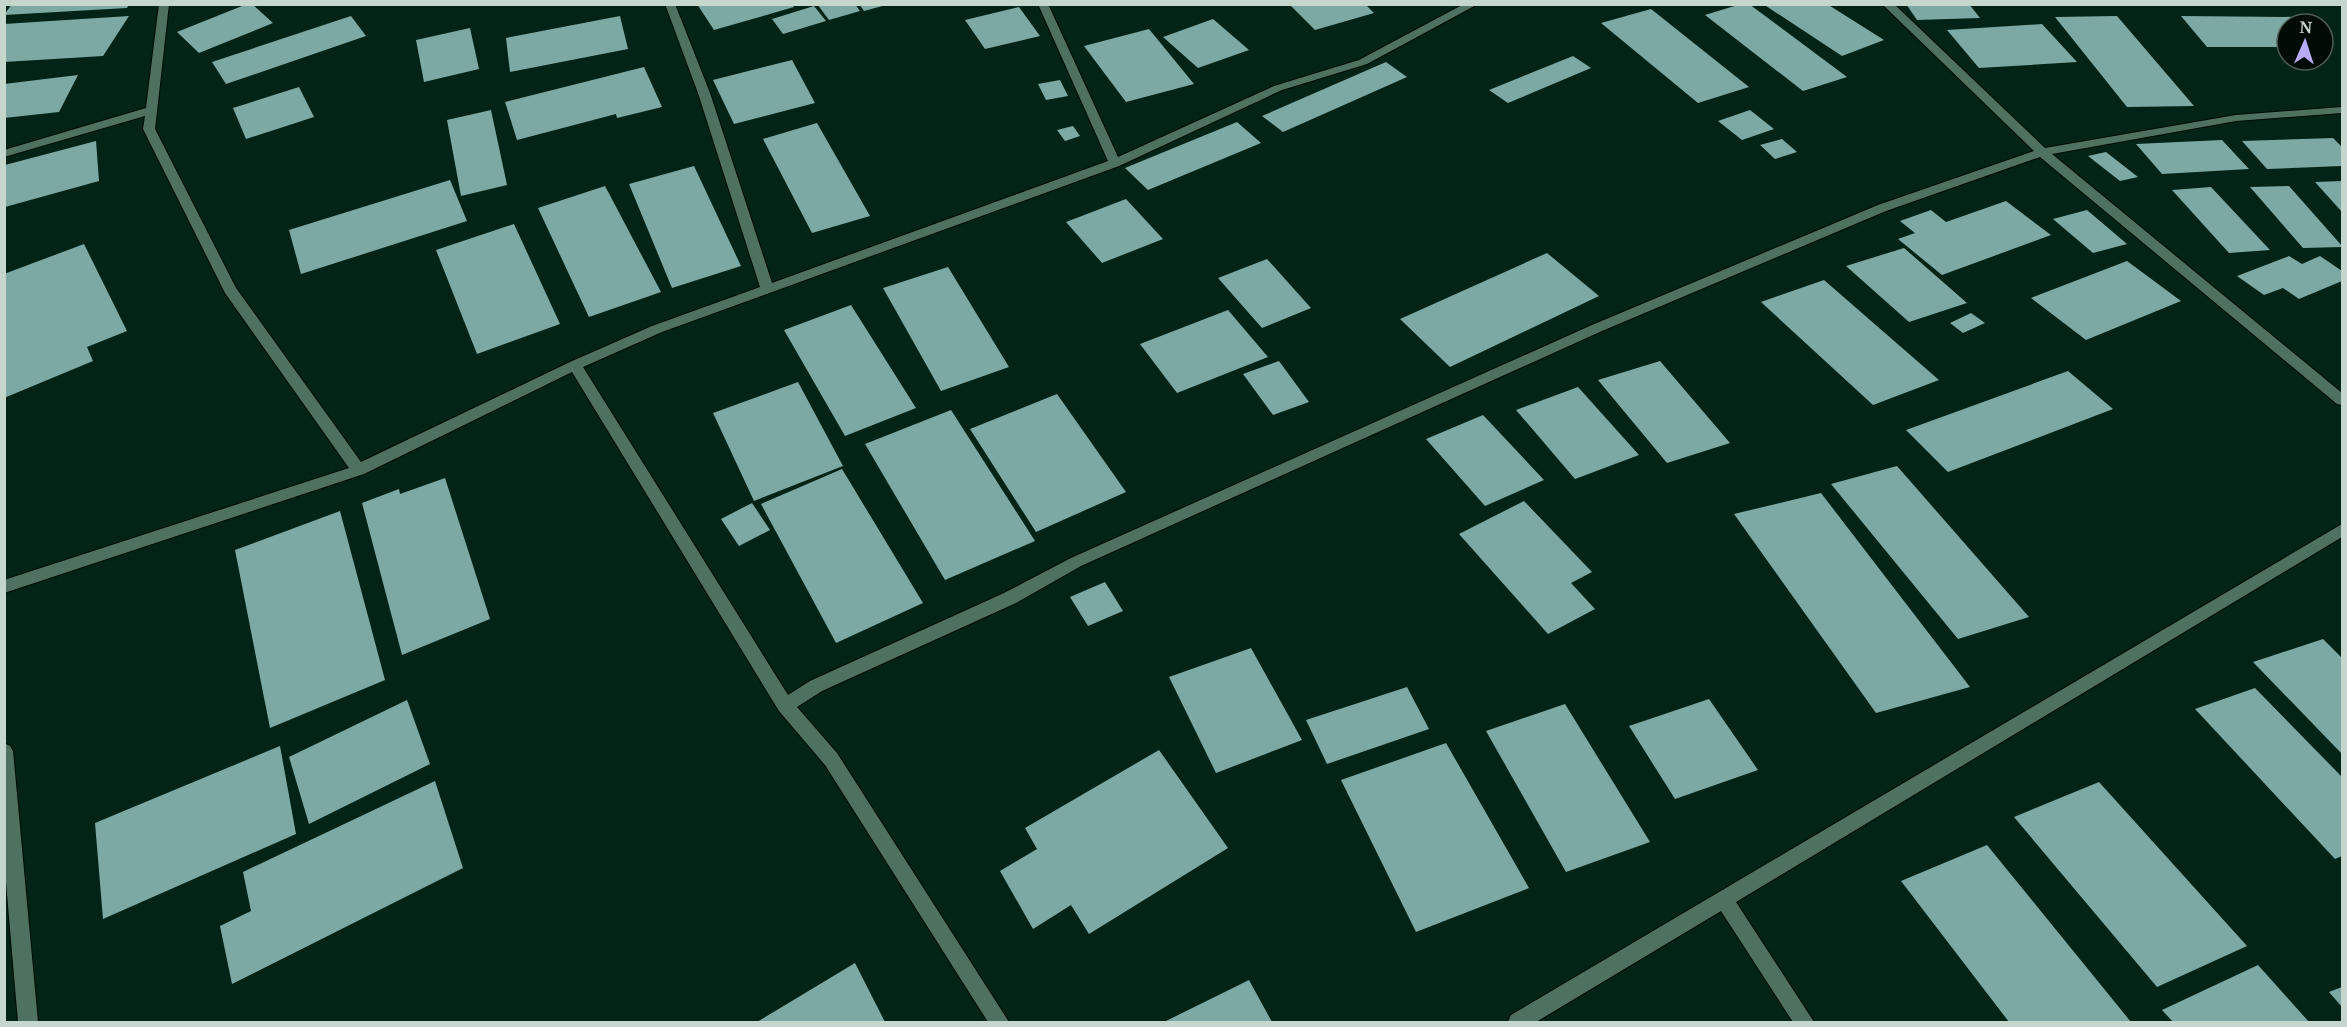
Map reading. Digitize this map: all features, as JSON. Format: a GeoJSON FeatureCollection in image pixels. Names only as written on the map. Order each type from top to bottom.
{"type":"FeatureCollection","features":[{"type":"Feature","properties":{"kind":"street"},"geometry":{"type":"LineString","coordinates":[[164,4],[149,129],[230,290],[359,470]]}},
{"type":"Feature","properties":{"kind":"street"},"geometry":{"type":"LineString","coordinates":[[670,4],[704,93],[767,288]]}},
{"type":"Feature","properties":{"kind":"street"},"geometry":{"type":"LineString","coordinates":[[1043,4],[1115,163]]}},
{"type":"Feature","properties":{"kind":"street"},"geometry":{"type":"LineString","coordinates":[[4,587],[359,470],[574,364],[657,329],[1115,163],[1278,88],[1363,62],[1473,4]]}},
{"type":"Feature","properties":{"kind":"street"},"geometry":{"type":"LineString","coordinates":[[1887,4],[2042,152],[2343,400]]}},
{"type":"Feature","properties":{"kind":"street"},"geometry":{"type":"LineString","coordinates":[[4,154],[152,110]]}},
{"type":"Feature","properties":{"kind":"street"},"geometry":{"type":"LineString","coordinates":[[785,706],[816,686],[1010,597],[1076,562],[1587,332],[1882,208],[2042,152],[2236,118],[2343,110]]}},
{"type":"Feature","properties":{"kind":"street"},"geometry":{"type":"LineString","coordinates":[[574,364],[785,706],[831,759],[999,1023]]}},
{"type":"Feature","properties":{"kind":"street"},"geometry":{"type":"LineString","coordinates":[[1518,1023],[2343,530]]}},
{"type":"Feature","properties":{"kind":"street"},"geometry":{"type":"LineString","coordinates":[[4,751],[28,1023]]}},
{"type":"Feature","properties":{"kind":"street"},"geometry":{"type":"LineString","coordinates":[[1724,899],[1804,1023]]}},
{"type":"Feature","properties":{"kind":"building"},"geometry":{"type":"Polygon","coordinates":[[[12,4],[129,4],[127,8],[4,15],[12,4]]]}},
{"type":"Feature","properties":{"kind":"building"},"geometry":{"type":"Polygon","coordinates":[[[252,4],[273,23],[199,53],[177,32],[252,4]]]}},
{"type":"Feature","properties":{"kind":"building"},"geometry":{"type":"Polygon","coordinates":[[[697,4],[792,4],[794,7],[714,30],[697,4]]]}},
{"type":"Feature","properties":{"kind":"building"},"geometry":{"type":"Polygon","coordinates":[[[817,4],[855,4],[860,11],[829,20],[817,4]]]}},
{"type":"Feature","properties":{"kind":"building"},"geometry":{"type":"Polygon","coordinates":[[[859,4],[886,4],[886,5],[864,11],[859,4]]]}},
{"type":"Feature","properties":{"kind":"building"},"geometry":{"type":"Polygon","coordinates":[[[1289,4],[1365,4],[1374,13],[1315,30],[1289,4]]]}},
{"type":"Feature","properties":{"kind":"building"},"geometry":{"type":"Polygon","coordinates":[[[1741,4],[1749,4],[1847,77],[1803,91],[1705,15],[1741,4]]]}},
{"type":"Feature","properties":{"kind":"building"},"geometry":{"type":"Polygon","coordinates":[[[1763,4],[1827,4],[1884,40],[1842,56],[1763,4]]]}},
{"type":"Feature","properties":{"kind":"building"},"geometry":{"type":"Polygon","coordinates":[[[1906,4],[1969,4],[1980,18],[1917,20],[1906,4]]]}},
{"type":"Feature","properties":{"kind":"building"},"geometry":{"type":"Polygon","coordinates":[[[814,6],[826,21],[783,34],[772,19],[814,6]]]}},
{"type":"Feature","properties":{"kind":"building"},"geometry":{"type":"Polygon","coordinates":[[[1019,7],[1040,36],[985,49],[965,20],[1019,7]]]}},
{"type":"Feature","properties":{"kind":"building"},"geometry":{"type":"Polygon","coordinates":[[[1651,9],[1749,87],[1698,103],[1601,23],[1651,9]]]}},
{"type":"Feature","properties":{"kind":"building"},"geometry":{"type":"Polygon","coordinates":[[[129,16],[103,56],[4,62],[4,24],[129,16]]]}},
{"type":"Feature","properties":{"kind":"building"},"geometry":{"type":"Polygon","coordinates":[[[351,16],[366,36],[226,84],[212,62],[351,16]]]}},
{"type":"Feature","properties":{"kind":"building"},"geometry":{"type":"Polygon","coordinates":[[[620,16],[628,49],[510,72],[506,38],[620,16]]]}},
{"type":"Feature","properties":{"kind":"building"},"geometry":{"type":"Polygon","coordinates":[[[2117,16],[2194,106],[2127,107],[2055,17],[2117,16]]]}},
{"type":"Feature","properties":{"kind":"building"},"geometry":{"type":"Polygon","coordinates":[[[2181,16],[2275,17],[2275,47],[2207,47],[2181,16]]]}},
{"type":"Feature","properties":{"kind":"building"},"geometry":{"type":"Polygon","coordinates":[[[1213,19],[1249,50],[1198,68],[1163,37],[1213,19]]]}},
{"type":"Feature","properties":{"kind":"building"},"geometry":{"type":"Polygon","coordinates":[[[2042,24],[2077,62],[1979,68],[1947,30],[2042,24]]]}},
{"type":"Feature","properties":{"kind":"building"},"geometry":{"type":"Polygon","coordinates":[[[470,28],[479,69],[424,82],[416,40],[470,28]]]}},
{"type":"Feature","properties":{"kind":"building"},"geometry":{"type":"Polygon","coordinates":[[[1149,29],[1194,84],[1126,102],[1084,46],[1149,29]]]}},
{"type":"Feature","properties":{"kind":"building"},"geometry":{"type":"Polygon","coordinates":[[[1573,56],[1591,68],[1508,103],[1489,90],[1573,56]]]}},
{"type":"Feature","properties":{"kind":"building"},"geometry":{"type":"Polygon","coordinates":[[[792,60],[815,103],[734,124],[713,80],[792,60]]]}},
{"type":"Feature","properties":{"kind":"building"},"geometry":{"type":"Polygon","coordinates":[[[1386,62],[1407,77],[1283,132],[1262,116],[1386,62]]]}},
{"type":"Feature","properties":{"kind":"building"},"geometry":{"type":"Polygon","coordinates":[[[644,67],[662,107],[617,118],[616,114],[517,140],[505,102],[644,67]]]}},
{"type":"Feature","properties":{"kind":"building"},"geometry":{"type":"Polygon","coordinates":[[[78,75],[59,112],[4,118],[4,84],[78,75]]]}},
{"type":"Feature","properties":{"kind":"building"},"geometry":{"type":"Polygon","coordinates":[[[1060,80],[1068,96],[1046,100],[1038,84],[1060,80]]]}},
{"type":"Feature","properties":{"kind":"building"},"geometry":{"type":"Polygon","coordinates":[[[299,87],[314,117],[246,139],[233,108],[299,87]]]}},
{"type":"Feature","properties":{"kind":"building"},"geometry":{"type":"Polygon","coordinates":[[[491,110],[507,185],[461,196],[447,120],[491,110]]]}},
{"type":"Feature","properties":{"kind":"building"},"geometry":{"type":"Polygon","coordinates":[[[1750,110],[1774,129],[1742,140],[1718,121],[1750,110]]]}},
{"type":"Feature","properties":{"kind":"building"},"geometry":{"type":"Polygon","coordinates":[[[1237,122],[1261,143],[1148,190],[1125,168],[1237,122]]]}},
{"type":"Feature","properties":{"kind":"building"},"geometry":{"type":"Polygon","coordinates":[[[817,123],[870,216],[812,233],[763,139],[817,123]]]}},
{"type":"Feature","properties":{"kind":"building"},"geometry":{"type":"Polygon","coordinates":[[[1073,126],[1080,136],[1065,141],[1057,130],[1073,126]]]}},
{"type":"Feature","properties":{"kind":"building"},"geometry":{"type":"Polygon","coordinates":[[[2333,138],[2342,147],[2342,166],[2267,169],[2242,141],[2333,138]]]}},
{"type":"Feature","properties":{"kind":"building"},"geometry":{"type":"Polygon","coordinates":[[[1782,139],[1797,152],[1775,159],[1760,145],[1782,139]]]}},
{"type":"Feature","properties":{"kind":"building"},"geometry":{"type":"Polygon","coordinates":[[[2222,140],[2249,169],[2162,174],[2136,144],[2222,140]]]}},
{"type":"Feature","properties":{"kind":"building"},"geometry":{"type":"Polygon","coordinates":[[[96,141],[99,181],[5,207],[5,165],[96,141]]]}},
{"type":"Feature","properties":{"kind":"building"},"geometry":{"type":"Polygon","coordinates":[[[2106,152],[2138,177],[2120,181],[2088,156],[2106,152]]]}},
{"type":"Feature","properties":{"kind":"building"},"geometry":{"type":"Polygon","coordinates":[[[694,166],[741,266],[672,288],[629,184],[694,166]]]}},
{"type":"Feature","properties":{"kind":"building"},"geometry":{"type":"Polygon","coordinates":[[[450,180],[467,221],[301,274],[289,230],[450,180]]]}},
{"type":"Feature","properties":{"kind":"building"},"geometry":{"type":"Polygon","coordinates":[[[2342,181],[2342,212],[2315,182],[2342,181]]]}},
{"type":"Feature","properties":{"kind":"building"},"geometry":{"type":"Polygon","coordinates":[[[605,186],[661,292],[589,317],[538,208],[605,186]]]}},
{"type":"Feature","properties":{"kind":"building"},"geometry":{"type":"Polygon","coordinates":[[[2289,186],[2342,247],[2303,248],[2250,187],[2289,186]]]}},
{"type":"Feature","properties":{"kind":"building"},"geometry":{"type":"Polygon","coordinates":[[[2211,187],[2270,250],[2229,253],[2172,190],[2211,187]]]}},
{"type":"Feature","properties":{"kind":"building"},"geometry":{"type":"Polygon","coordinates":[[[1126,199],[1163,239],[1102,263],[1066,222],[1126,199]]]}},
{"type":"Feature","properties":{"kind":"building"},"geometry":{"type":"Polygon","coordinates":[[[2006,201],[2051,235],[1942,275],[1898,239],[1915,233],[1900,221],[1931,210],[1946,222],[2006,201]]]}},
{"type":"Feature","properties":{"kind":"building"},"geometry":{"type":"Polygon","coordinates":[[[2087,210],[2127,244],[2093,253],[2053,219],[2087,210]]]}},
{"type":"Feature","properties":{"kind":"building"},"geometry":{"type":"Polygon","coordinates":[[[514,224],[560,324],[477,354],[436,250],[514,224]]]}},
{"type":"Feature","properties":{"kind":"building"},"geometry":{"type":"Polygon","coordinates":[[[84,244],[127,331],[87,347],[93,361],[4,398],[4,274],[84,244]]]}},
{"type":"Feature","properties":{"kind":"building"},"geometry":{"type":"Polygon","coordinates":[[[1904,248],[1967,303],[1909,322],[1846,266],[1904,248]]]}},
{"type":"Feature","properties":{"kind":"building"},"geometry":{"type":"Polygon","coordinates":[[[1547,253],[1599,296],[1450,367],[1400,319],[1547,253]]]}},
{"type":"Feature","properties":{"kind":"building"},"geometry":{"type":"Polygon","coordinates":[[[2289,256],[2302,264],[2320,256],[2342,271],[2342,281],[2299,299],[2283,288],[2264,295],[2237,276],[2289,256]]]}},
{"type":"Feature","properties":{"kind":"building"},"geometry":{"type":"Polygon","coordinates":[[[1267,259],[1311,308],[1262,328],[1218,278],[1267,259]]]}},
{"type":"Feature","properties":{"kind":"building"},"geometry":{"type":"Polygon","coordinates":[[[2127,261],[2181,301],[2086,340],[2031,298],[2127,261]]]}},
{"type":"Feature","properties":{"kind":"building"},"geometry":{"type":"Polygon","coordinates":[[[948,267],[1009,367],[941,391],[883,288],[948,267]]]}},
{"type":"Feature","properties":{"kind":"building"},"geometry":{"type":"Polygon","coordinates":[[[1824,280],[1939,380],[1873,405],[1761,302],[1824,280]]]}},
{"type":"Feature","properties":{"kind":"building"},"geometry":{"type":"Polygon","coordinates":[[[851,305],[916,408],[845,436],[784,330],[851,305]]]}},
{"type":"Feature","properties":{"kind":"building"},"geometry":{"type":"Polygon","coordinates":[[[1228,310],[1268,357],[1177,393],[1140,344],[1228,310]]]}},
{"type":"Feature","properties":{"kind":"building"},"geometry":{"type":"Polygon","coordinates":[[[1971,313],[1985,323],[1963,333],[1950,323],[1971,313]]]}},
{"type":"Feature","properties":{"kind":"building"},"geometry":{"type":"Polygon","coordinates":[[[1279,361],[1309,402],[1273,415],[1243,374],[1279,361]]]}},
{"type":"Feature","properties":{"kind":"building"},"geometry":{"type":"Polygon","coordinates":[[[1660,361],[1730,443],[1667,463],[1598,380],[1660,361]]]}},
{"type":"Feature","properties":{"kind":"building"},"geometry":{"type":"Polygon","coordinates":[[[2068,371],[2113,409],[1948,472],[1906,430],[2068,371]]]}},
{"type":"Feature","properties":{"kind":"building"},"geometry":{"type":"Polygon","coordinates":[[[798,382],[843,466],[754,501],[713,413],[798,382]]]}},
{"type":"Feature","properties":{"kind":"building"},"geometry":{"type":"Polygon","coordinates":[[[1578,387],[1639,455],[1575,479],[1516,410],[1578,387]]]}},
{"type":"Feature","properties":{"kind":"building"},"geometry":{"type":"Polygon","coordinates":[[[1057,394],[1126,492],[1036,532],[970,429],[1057,394]]]}},
{"type":"Feature","properties":{"kind":"building"},"geometry":{"type":"Polygon","coordinates":[[[951,410],[1035,541],[945,580],[865,444],[951,410]]]}},
{"type":"Feature","properties":{"kind":"building"},"geometry":{"type":"Polygon","coordinates":[[[1483,415],[1544,480],[1485,506],[1426,439],[1483,415]]]}},
{"type":"Feature","properties":{"kind":"building"},"geometry":{"type":"Polygon","coordinates":[[[1897,466],[2029,617],[1958,639],[1831,484],[1897,466]]]}},
{"type":"Feature","properties":{"kind":"building"},"geometry":{"type":"Polygon","coordinates":[[[842,469],[923,603],[836,643],[761,504],[842,469]]]}},
{"type":"Feature","properties":{"kind":"building"},"geometry":{"type":"Polygon","coordinates":[[[445,478],[490,619],[402,655],[362,503],[399,489],[400,494],[445,478]]]}},
{"type":"Feature","properties":{"kind":"building"},"geometry":{"type":"Polygon","coordinates":[[[1821,493],[1970,687],[1876,713],[1734,514],[1821,493]]]}},
{"type":"Feature","properties":{"kind":"building"},"geometry":{"type":"Polygon","coordinates":[[[1524,501],[1592,572],[1571,583],[1595,609],[1548,634],[1459,534],[1524,501]]]}},
{"type":"Feature","properties":{"kind":"building"},"geometry":{"type":"Polygon","coordinates":[[[752,503],[770,530],[739,546],[721,519],[752,503]]]}},
{"type":"Feature","properties":{"kind":"building"},"geometry":{"type":"Polygon","coordinates":[[[340,511],[385,680],[270,728],[235,550],[340,511]]]}},
{"type":"Feature","properties":{"kind":"building"},"geometry":{"type":"Polygon","coordinates":[[[1105,582],[1123,611],[1088,626],[1070,597],[1105,582]]]}},
{"type":"Feature","properties":{"kind":"building"},"geometry":{"type":"Polygon","coordinates":[[[2323,639],[2342,658],[2342,754],[2253,662],[2323,639]]]}},
{"type":"Feature","properties":{"kind":"building"},"geometry":{"type":"Polygon","coordinates":[[[1251,648],[1302,740],[1216,773],[1169,677],[1251,648]]]}},
{"type":"Feature","properties":{"kind":"building"},"geometry":{"type":"Polygon","coordinates":[[[1407,687],[1429,729],[1327,764],[1306,720],[1407,687]]]}},
{"type":"Feature","properties":{"kind":"building"},"geometry":{"type":"Polygon","coordinates":[[[2255,688],[2342,777],[2342,856],[2335,859],[2195,709],[2255,688]]]}},
{"type":"Feature","properties":{"kind":"building"},"geometry":{"type":"Polygon","coordinates":[[[1709,699],[1758,770],[1675,799],[1629,726],[1709,699]]]}},
{"type":"Feature","properties":{"kind":"building"},"geometry":{"type":"Polygon","coordinates":[[[407,700],[430,764],[309,824],[289,757],[407,700]]]}},
{"type":"Feature","properties":{"kind":"building"},"geometry":{"type":"Polygon","coordinates":[[[1565,704],[1650,842],[1566,872],[1486,731],[1565,704]]]}},
{"type":"Feature","properties":{"kind":"building"},"geometry":{"type":"Polygon","coordinates":[[[1446,743],[1529,888],[1416,932],[1341,780],[1446,743]]]}},
{"type":"Feature","properties":{"kind":"building"},"geometry":{"type":"Polygon","coordinates":[[[280,746],[296,834],[103,919],[95,823],[280,746]]]}},
{"type":"Feature","properties":{"kind":"building"},"geometry":{"type":"Polygon","coordinates":[[[1159,750],[1228,848],[1089,934],[1071,905],[1033,929],[1000,871],[1037,849],[1025,828],[1159,750]]]}},
{"type":"Feature","properties":{"kind":"building"},"geometry":{"type":"Polygon","coordinates":[[[435,781],[463,868],[232,984],[220,926],[251,911],[243,872],[435,781]]]}},
{"type":"Feature","properties":{"kind":"building"},"geometry":{"type":"Polygon","coordinates":[[[2099,782],[2247,946],[2157,987],[2014,817],[2099,782]]]}},
{"type":"Feature","properties":{"kind":"building"},"geometry":{"type":"Polygon","coordinates":[[[1987,845],[2131,1022],[2009,1022],[1901,881],[1987,845]]]}},
{"type":"Feature","properties":{"kind":"building"},"geometry":{"type":"Polygon","coordinates":[[[855,963],[885,1022],[757,1022],[855,963]]]}},
{"type":"Feature","properties":{"kind":"building"},"geometry":{"type":"Polygon","coordinates":[[[2258,965],[2309,1022],[2173,1022],[2162,1010],[2258,965]]]}},
{"type":"Feature","properties":{"kind":"building"},"geometry":{"type":"Polygon","coordinates":[[[1249,980],[1272,1022],[1164,1022],[1249,980]]]}},
{"type":"Feature","properties":{"kind":"building"},"geometry":{"type":"Polygon","coordinates":[[[2342,987],[2342,1007],[2329,992],[2342,987]]]}}]}
